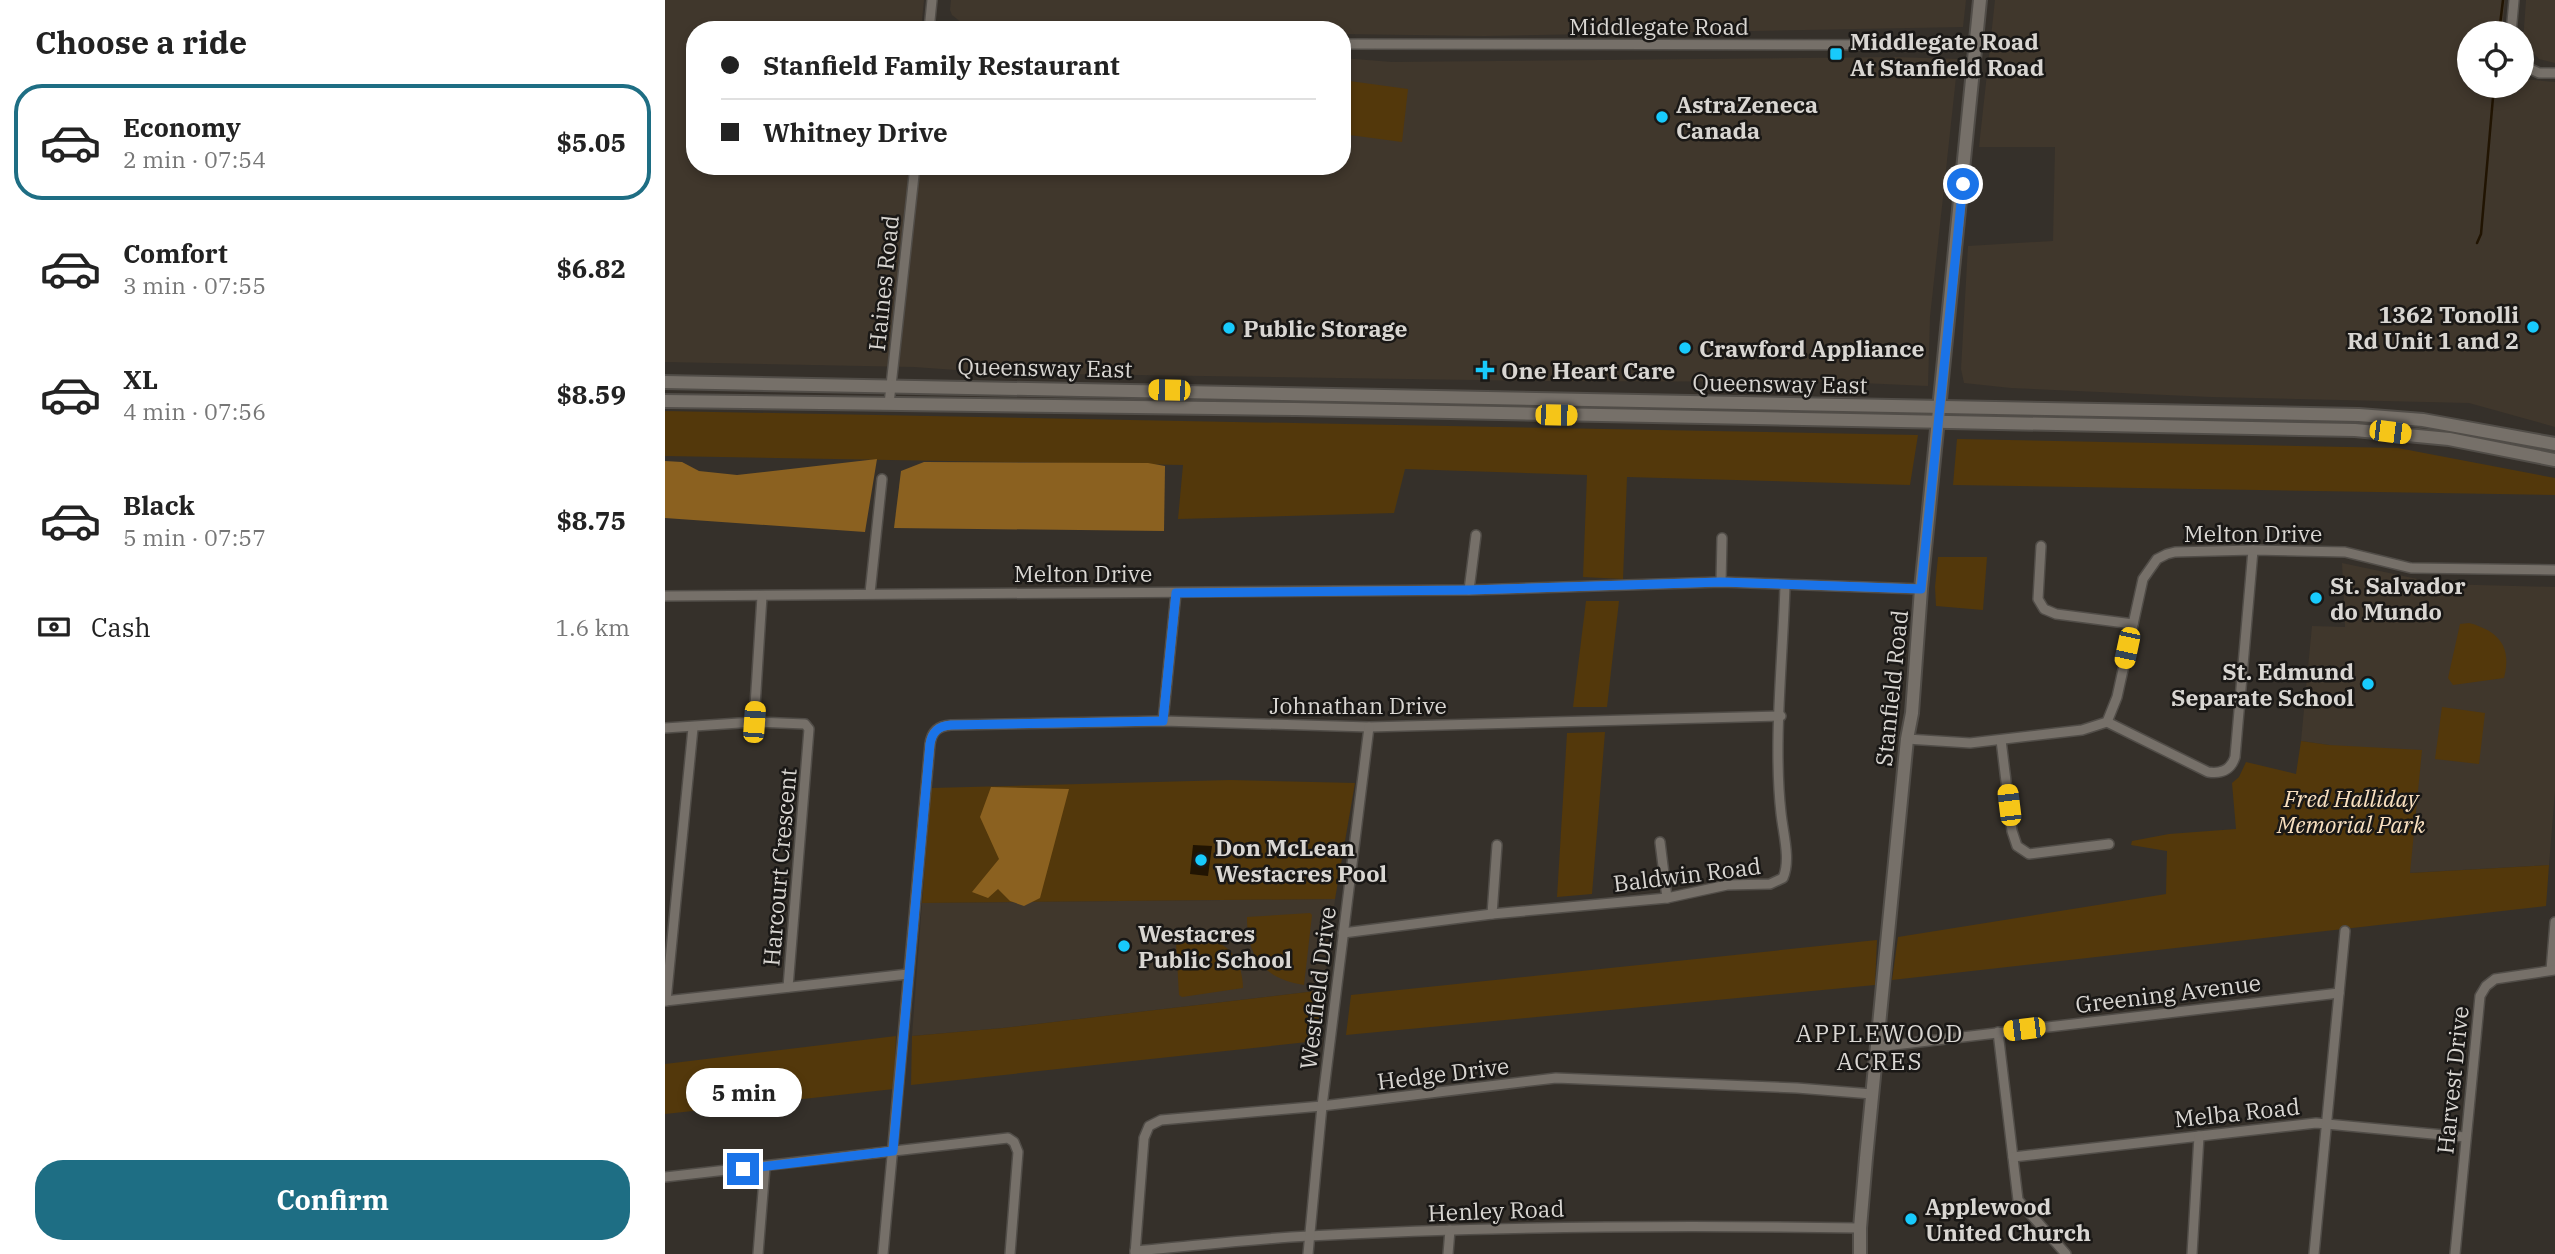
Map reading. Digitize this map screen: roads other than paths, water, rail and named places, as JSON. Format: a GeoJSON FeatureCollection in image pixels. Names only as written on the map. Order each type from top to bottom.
{"type":"FeatureCollection","features":[{"type":"Feature","properties":{"kind":"main road","name":"Stanfield Road"},"geometry":{"type":"LineString","coordinates":[[1860,1254],[1872,1094],[1907,739],[1912,713],[1921,589],[1980,0]]}},
{"type":"Feature","properties":{"kind":"main road","name":"Queensway East"},"geometry":{"type":"LineString","coordinates":[[665,382],[2386,416],[2445,423],[2555,444]]}},
{"type":"Feature","properties":{"kind":"main road","name":"Queensway East"},"geometry":{"type":"LineString","coordinates":[[665,401],[2390,432],[2449,439],[2555,460]]}},
{"type":"Feature","properties":{"kind":"street"},"geometry":{"type":"LineString","coordinates":[[930,21],[932,0]]}},
{"type":"Feature","properties":{"kind":"street"},"geometry":{"type":"LineString","coordinates":[[2512,21],[2514,0]]}},
{"type":"Feature","properties":{"kind":"street","name":"Middlegate Road"},"geometry":{"type":"LineString","coordinates":[[1351,44],[1976,43]]}},
{"type":"Feature","properties":{"kind":"street"},"geometry":{"type":"LineString","coordinates":[[2534,71],[2555,73]]}},
{"type":"Feature","properties":{"kind":"street","name":"Haines Road"},"geometry":{"type":"LineString","coordinates":[[890,404],[914,175]]}},
{"type":"Feature","properties":{"kind":"street"},"geometry":{"type":"LineString","coordinates":[[870,593],[882,479]]}},
{"type":"Feature","properties":{"kind":"street"},"geometry":{"type":"LineString","coordinates":[[1469,590],[1476,535]]}},
{"type":"Feature","properties":{"kind":"street"},"geometry":{"type":"LineString","coordinates":[[1721,582],[1722,538]]}},
{"type":"Feature","properties":{"kind":"street"},"geometry":{"type":"LineString","coordinates":[[2041,546],[2038,596],[2039,604],[2044,609],[2056,614],[2133,624]]}},
{"type":"Feature","properties":{"kind":"street"},"geometry":{"type":"LineString","coordinates":[[1907,739],[1970,743],[2082,730],[2107,722],[2208,772],[2221,773],[2229,768],[2235,757],[2253,550]]}},
{"type":"Feature","properties":{"kind":"street","name":"Melton Drive"},"geometry":{"type":"LineString","coordinates":[[2107,722],[2117,697],[2143,579],[2157,559],[2175,552],[2346,552],[2411,568],[2555,570]]}},
{"type":"Feature","properties":{"kind":"street","name":"Melton Drive"},"geometry":{"type":"LineString","coordinates":[[665,596],[1469,590],[1721,582],[1921,589]]}},
{"type":"Feature","properties":{"kind":"street","name":"Baldwin Road"},"geometry":{"type":"LineString","coordinates":[[1343,933],[1492,914],[1667,898],[1727,885],[1770,884],[1783,878],[1787,863],[1779,793],[1785,585]]}},
{"type":"Feature","properties":{"kind":"street"},"geometry":{"type":"LineString","coordinates":[[1163,721],[1176,593]]}},
{"type":"Feature","properties":{"kind":"street"},"geometry":{"type":"LineString","coordinates":[[754,722],[762,596]]}},
{"type":"Feature","properties":{"kind":"street","name":"Johnathan Drive"},"geometry":{"type":"LineString","coordinates":[[908,974],[930,744],[936,730],[943,726],[1163,721],[1369,727],[1780,716]]}},
{"type":"Feature","properties":{"kind":"street","name":"Harcourt Crescent"},"geometry":{"type":"LineString","coordinates":[[665,728],[754,722],[805,724],[809,729],[789,987]]}},
{"type":"Feature","properties":{"kind":"street"},"geometry":{"type":"LineString","coordinates":[[693,727],[665,1001],[908,974],[883,1254]]}},
{"type":"Feature","properties":{"kind":"street","name":"Westfield Drive"},"geometry":{"type":"LineString","coordinates":[[1308,1254],[1322,1107],[1369,727]]}},
{"type":"Feature","properties":{"kind":"street"},"geometry":{"type":"LineString","coordinates":[[2001,740],[2012,831],[2017,846],[2029,854],[2109,844]]}},
{"type":"Feature","properties":{"kind":"street"},"geometry":{"type":"LineString","coordinates":[[1660,842],[1667,898]]}},
{"type":"Feature","properties":{"kind":"street"},"geometry":{"type":"LineString","coordinates":[[1492,914],[1497,845]]}},
{"type":"Feature","properties":{"kind":"street","name":"Harvest Drive"},"geometry":{"type":"LineString","coordinates":[[2455,1254],[2477,1011],[2486,986],[2502,977],[2553,970],[2555,922]]}},
{"type":"Feature","properties":{"kind":"street"},"geometry":{"type":"LineString","coordinates":[[2314,1254],[2345,931]]}},
{"type":"Feature","properties":{"kind":"street","name":"Greening Avenue"},"geometry":{"type":"LineString","coordinates":[[1877,1047],[2339,993]]}},
{"type":"Feature","properties":{"kind":"street"},"geometry":{"type":"LineString","coordinates":[[1998,1032],[2018,1200],[2066,1254]]}},
{"type":"Feature","properties":{"kind":"street","name":"Hedge Drive"},"geometry":{"type":"LineString","coordinates":[[1135,1253],[1144,1138],[1149,1126],[1161,1120],[1322,1107],[1556,1079],[1797,1088],[1872,1094]]}},
{"type":"Feature","properties":{"kind":"street","name":"Melba Road"},"geometry":{"type":"LineString","coordinates":[[2013,1157],[2327,1123],[2465,1137]]}},
{"type":"Feature","properties":{"kind":"street"},"geometry":{"type":"LineString","coordinates":[[2192,1254],[2199,1136]]}},
{"type":"Feature","properties":{"kind":"street"},"geometry":{"type":"LineString","coordinates":[[665,1177],[1008,1138],[1014,1142],[1018,1152],[1010,1254]]}},
{"type":"Feature","properties":{"kind":"street"},"geometry":{"type":"LineString","coordinates":[[758,1254],[765,1167]]}},
{"type":"Feature","properties":{"kind":"street","name":"Henley Road"},"geometry":{"type":"LineString","coordinates":[[1135,1253],[1311,1236],[1450,1230],[1601,1226],[1860,1228]]}},
{"type":"Feature","properties":{"kind":"street"},"geometry":{"type":"LineString","coordinates":[[1448,1254],[1450,1230]]}},
{"type":"Feature","properties":{"kind":"waterway"},"geometry":{"type":"LineString","coordinates":[[2500,21],[2503,0]]}},
{"type":"Feature","properties":{"kind":"waterway"},"geometry":{"type":"LineString","coordinates":[[2477,243],[2481,234],[2493,98]]}},
{"type":"Feature","properties":{"kind":"place","name":"Middlegate Road At Stanfield Road"},"geometry":{"type":"Point","coordinates":[1836,54]}},
{"type":"Feature","properties":{"kind":"place","name":"AstraZeneca Canada"},"geometry":{"type":"Point","coordinates":[1662,117]}},
{"type":"Feature","properties":{"kind":"place","name":"1362 Tonolli Rd Unit 1 and 2"},"geometry":{"type":"Point","coordinates":[2533,327]}},
{"type":"Feature","properties":{"kind":"place","name":"Public Storage"},"geometry":{"type":"Point","coordinates":[1229,328]}},
{"type":"Feature","properties":{"kind":"place","name":"Crawford Appliance"},"geometry":{"type":"Point","coordinates":[1685,348]}},
{"type":"Feature","properties":{"kind":"place","name":"One Heart Care"},"geometry":{"type":"Point","coordinates":[1485,370]}},
{"type":"Feature","properties":{"kind":"place","name":"St. Salvador do Mundo"},"geometry":{"type":"Point","coordinates":[2316,598]}},
{"type":"Feature","properties":{"kind":"place","name":"St. Edmund Separate School"},"geometry":{"type":"Point","coordinates":[2368,684]}},
{"type":"Feature","properties":{"kind":"place","name":"Don McLean Westacres Pool"},"geometry":{"type":"Point","coordinates":[1201,860]}},
{"type":"Feature","properties":{"kind":"place","name":"Westacres Public School"},"geometry":{"type":"Point","coordinates":[1124,946]}},
{"type":"Feature","properties":{"kind":"place","name":"Applewood United Church"},"geometry":{"type":"Point","coordinates":[1911,1219]}},
{"type":"Feature","properties":{"kind":"district","name":"APPLEWOOD ACRES"},"geometry":{"type":"Point","coordinates":[1880,1047]}},
{"type":"Feature","properties":{"kind":"park label","name":"Fred Halliday Memorial Park"},"geometry":{"type":"Point","coordinates":[2351,811]}}]}
